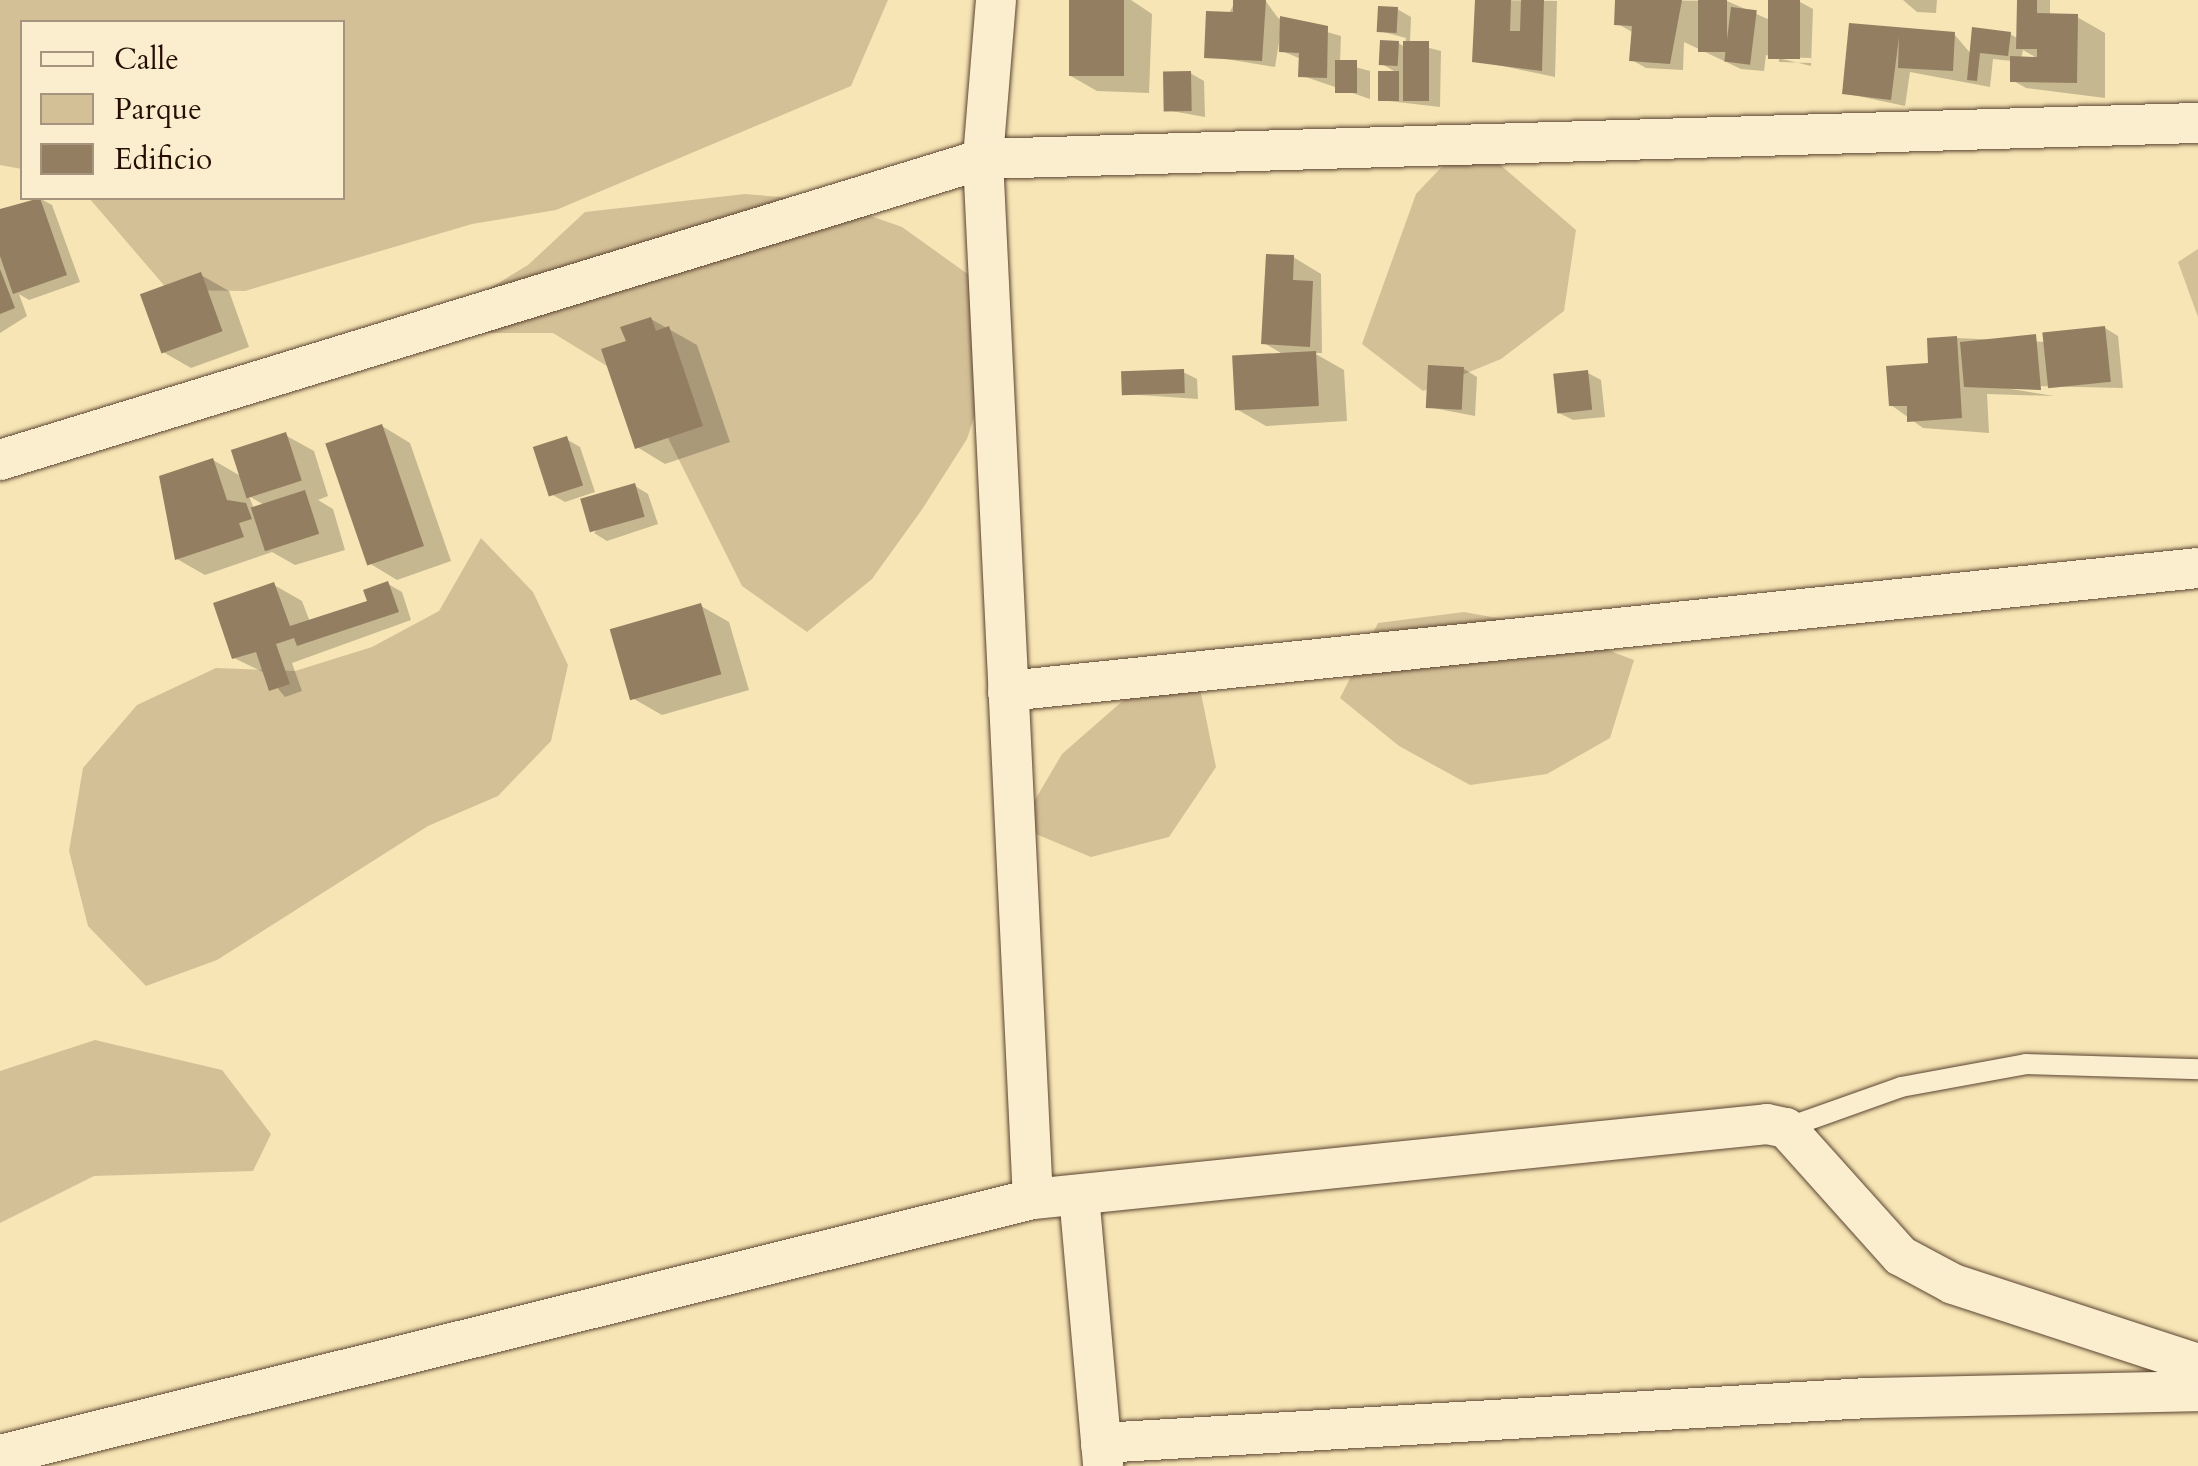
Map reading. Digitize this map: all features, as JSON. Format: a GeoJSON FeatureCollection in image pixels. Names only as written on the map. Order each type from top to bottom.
{"type":"FeatureCollection","features":[{"type":"Feature","properties":{"kind":"street"},"geometry":{"type":"LineString","coordinates":[[996,0],[982,160],[1033,1199]]}},
{"type":"Feature","properties":{"kind":"street"},"geometry":{"type":"LineString","coordinates":[[0,460],[982,160],[2198,123]]}},
{"type":"Feature","properties":{"kind":"street"},"geometry":{"type":"LineString","coordinates":[[1008,691],[2198,568]]}},
{"type":"Feature","properties":{"kind":"street"},"geometry":{"type":"LineString","coordinates":[[0,1455],[1033,1199],[1786,1128],[1900,1256],[1952,1284],[2198,1364]]}},
{"type":"Feature","properties":{"kind":"street"},"geometry":{"type":"LineString","coordinates":[[1079,1195],[1102,1454],[1868,1398],[2198,1392]]}},
{"type":"Feature","properties":{"kind":"lane"},"geometry":{"type":"LineString","coordinates":[[1786,1128],[1901,1087],[2026,1064],[2198,1069]]}},
{"type":"Feature","properties":{"kind":"green space"},"geometry":{"type":"Polygon","coordinates":[[[0,0],[888,0],[851,86],[556,210],[472,224],[245,291],[168,290],[91,200],[345,200],[345,20],[20,20],[20,169],[0,165],[0,0]]]}},
{"type":"Feature","properties":{"kind":"green space"},"geometry":{"type":"Polygon","coordinates":[[[1469,138],[1576,230],[1564,311],[1501,359],[1423,391],[1362,344],[1416,194],[1469,138]]]}},
{"type":"Feature","properties":{"kind":"green space"},"geometry":{"type":"Polygon","coordinates":[[[745,194],[828,201],[902,227],[969,275],[992,361],[967,439],[923,508],[872,579],[807,632],[742,586],[668,438],[620,374],[553,333],[475,333],[462,305],[528,265],[585,212],[745,194]]]}},
{"type":"Feature","properties":{"kind":"green space"},"geometry":{"type":"Polygon","coordinates":[[[2198,249],[2198,317],[2178,262],[2198,249]]]}},
{"type":"Feature","properties":{"kind":"green space"},"geometry":{"type":"Polygon","coordinates":[[[481,538],[533,592],[568,665],[551,741],[498,796],[428,826],[217,960],[146,986],[88,926],[69,851],[83,768],[137,705],[216,668],[295,671],[372,647],[439,611],[481,538]]]}},
{"type":"Feature","properties":{"kind":"green space"},"geometry":{"type":"Polygon","coordinates":[[[1464,612],[1546,627],[1634,660],[1610,738],[1547,774],[1470,785],[1399,746],[1340,698],[1378,623],[1464,612]]]}},
{"type":"Feature","properties":{"kind":"green space"},"geometry":{"type":"Polygon","coordinates":[[[1196,669],[1216,767],[1169,837],[1091,857],[1019,827],[1062,754],[1126,698],[1196,669]]]}},
{"type":"Feature","properties":{"kind":"green space"},"geometry":{"type":"Polygon","coordinates":[[[95,1040],[222,1070],[271,1134],[253,1171],[94,1176],[0,1223],[0,1071],[95,1040]]]}},
{"type":"Feature","properties":{"kind":"building"},"geometry":{"type":"Polygon","coordinates":[[[1069,0],[1124,0],[1124,76],[1069,76],[1069,0]]]}},
{"type":"Feature","properties":{"kind":"building"},"geometry":{"type":"Polygon","coordinates":[[[1233,0],[1266,0],[1262,61],[1204,58],[1206,11],[1233,12],[1233,0]]]}},
{"type":"Feature","properties":{"kind":"building"},"geometry":{"type":"Polygon","coordinates":[[[1475,0],[1511,0],[1510,31],[1520,31],[1521,0],[1544,0],[1542,71],[1472,62],[1475,0]]]}},
{"type":"Feature","properties":{"kind":"building"},"geometry":{"type":"Polygon","coordinates":[[[1615,0],[1682,0],[1670,64],[1629,61],[1632,26],[1614,25],[1615,0]]]}},
{"type":"Feature","properties":{"kind":"building"},"geometry":{"type":"Polygon","coordinates":[[[1698,0],[1727,0],[1727,52],[1698,52],[1698,0]]]}},
{"type":"Feature","properties":{"kind":"building"},"geometry":{"type":"Polygon","coordinates":[[[1768,0],[1800,0],[1800,59],[1768,59],[1768,0]]]}},
{"type":"Feature","properties":{"kind":"building"},"geometry":{"type":"Polygon","coordinates":[[[2017,0],[2037,0],[2037,13],[2078,14],[2077,83],[2010,82],[2010,56],[2037,57],[2037,49],[2016,49],[2017,0]]]}},
{"type":"Feature","properties":{"kind":"building"},"geometry":{"type":"Polygon","coordinates":[[[1378,6],[1398,7],[1397,33],[1377,32],[1378,6]]]}},
{"type":"Feature","properties":{"kind":"building"},"geometry":{"type":"Polygon","coordinates":[[[1731,7],[1757,10],[1750,65],[1724,62],[1731,7]]]}},
{"type":"Feature","properties":{"kind":"building"},"geometry":{"type":"Polygon","coordinates":[[[1280,16],[1328,26],[1327,78],[1298,77],[1299,53],[1279,52],[1280,16]]]}},
{"type":"Feature","properties":{"kind":"building"},"geometry":{"type":"Polygon","coordinates":[[[1849,23],[1955,32],[1953,71],[1898,68],[1899,37],[1891,100],[1842,94],[1849,23]]]}},
{"type":"Feature","properties":{"kind":"building"},"geometry":{"type":"Polygon","coordinates":[[[1972,27],[2011,32],[2008,56],[1980,53],[1977,81],[1967,80],[1972,27]]]}},
{"type":"Feature","properties":{"kind":"building"},"geometry":{"type":"Polygon","coordinates":[[[1380,40],[1399,41],[1398,66],[1379,65],[1380,40]]]}},
{"type":"Feature","properties":{"kind":"building"},"geometry":{"type":"Polygon","coordinates":[[[1403,41],[1429,41],[1429,101],[1403,101],[1403,41]]]}},
{"type":"Feature","properties":{"kind":"building"},"geometry":{"type":"Polygon","coordinates":[[[1335,60],[1357,60],[1357,93],[1335,93],[1335,60]]]}},
{"type":"Feature","properties":{"kind":"building"},"geometry":{"type":"Polygon","coordinates":[[[1163,71],[1191,71],[1192,111],[1164,111],[1163,71]]]}},
{"type":"Feature","properties":{"kind":"building"},"geometry":{"type":"Polygon","coordinates":[[[1378,71],[1399,71],[1399,101],[1378,101],[1378,71]]]}},
{"type":"Feature","properties":{"kind":"building"},"geometry":{"type":"Polygon","coordinates":[[[41,200],[67,275],[13,294],[0,256],[0,209],[41,200]]]}},
{"type":"Feature","properties":{"kind":"building"},"geometry":{"type":"Polygon","coordinates":[[[1266,254],[1294,255],[1293,280],[1313,281],[1310,347],[1261,344],[1266,254]]]}},
{"type":"Feature","properties":{"kind":"building"},"geometry":{"type":"Polygon","coordinates":[[[0,269],[15,308],[0,314],[0,269]]]}},
{"type":"Feature","properties":{"kind":"building"},"geometry":{"type":"Polygon","coordinates":[[[201,272],[223,331],[161,353],[140,294],[201,272]]]}},
{"type":"Feature","properties":{"kind":"building"},"geometry":{"type":"Polygon","coordinates":[[[651,317],[656,331],[669,326],[703,426],[635,449],[601,349],[626,341],[620,327],[651,317]]]}},
{"type":"Feature","properties":{"kind":"building"},"geometry":{"type":"Polygon","coordinates":[[[2105,326],[2111,382],[2048,388],[2042,333],[2105,326]]]}},
{"type":"Feature","properties":{"kind":"building"},"geometry":{"type":"Polygon","coordinates":[[[2036,334],[2041,390],[1964,387],[1960,342],[2036,334]]]}},
{"type":"Feature","properties":{"kind":"building"},"geometry":{"type":"Polygon","coordinates":[[[1957,336],[1962,418],[1907,422],[1907,406],[1889,406],[1886,366],[1928,363],[1927,338],[1957,336]]]}},
{"type":"Feature","properties":{"kind":"building"},"geometry":{"type":"Polygon","coordinates":[[[1316,351],[1319,406],[1235,410],[1232,355],[1316,351]]]}},
{"type":"Feature","properties":{"kind":"building"},"geometry":{"type":"Polygon","coordinates":[[[1428,365],[1464,367],[1462,410],[1426,408],[1428,365]]]}},
{"type":"Feature","properties":{"kind":"building"},"geometry":{"type":"Polygon","coordinates":[[[1184,369],[1185,393],[1122,395],[1121,371],[1184,369]]]}},
{"type":"Feature","properties":{"kind":"building"},"geometry":{"type":"Polygon","coordinates":[[[1588,370],[1592,410],[1557,413],[1553,374],[1588,370]]]}},
{"type":"Feature","properties":{"kind":"building"},"geometry":{"type":"Polygon","coordinates":[[[382,424],[424,546],[367,566],[325,444],[382,424]]]}},
{"type":"Feature","properties":{"kind":"building"},"geometry":{"type":"Polygon","coordinates":[[[286,432],[302,481],[247,498],[231,450],[286,432]]]}},
{"type":"Feature","properties":{"kind":"building"},"geometry":{"type":"Polygon","coordinates":[[[567,436],[583,485],[549,497],[533,447],[567,436]]]}},
{"type":"Feature","properties":{"kind":"building"},"geometry":{"type":"Polygon","coordinates":[[[213,458],[227,500],[246,503],[252,519],[239,523],[244,537],[175,560],[159,476],[213,458]]]}},
{"type":"Feature","properties":{"kind":"building"},"geometry":{"type":"Polygon","coordinates":[[[635,483],[645,517],[590,532],[580,499],[635,483]]]}},
{"type":"Feature","properties":{"kind":"building"},"geometry":{"type":"Polygon","coordinates":[[[305,490],[319,534],[265,551],[251,508],[305,490]]]}},
{"type":"Feature","properties":{"kind":"building"},"geometry":{"type":"Polygon","coordinates":[[[388,581],[399,612],[297,646],[294,638],[276,644],[290,684],[269,691],[256,652],[232,659],[213,603],[274,582],[290,626],[367,601],[363,590],[388,581]]]}},
{"type":"Feature","properties":{"kind":"building"},"geometry":{"type":"Polygon","coordinates":[[[701,603],[721,674],[630,700],[610,629],[701,603]]]}}]}
